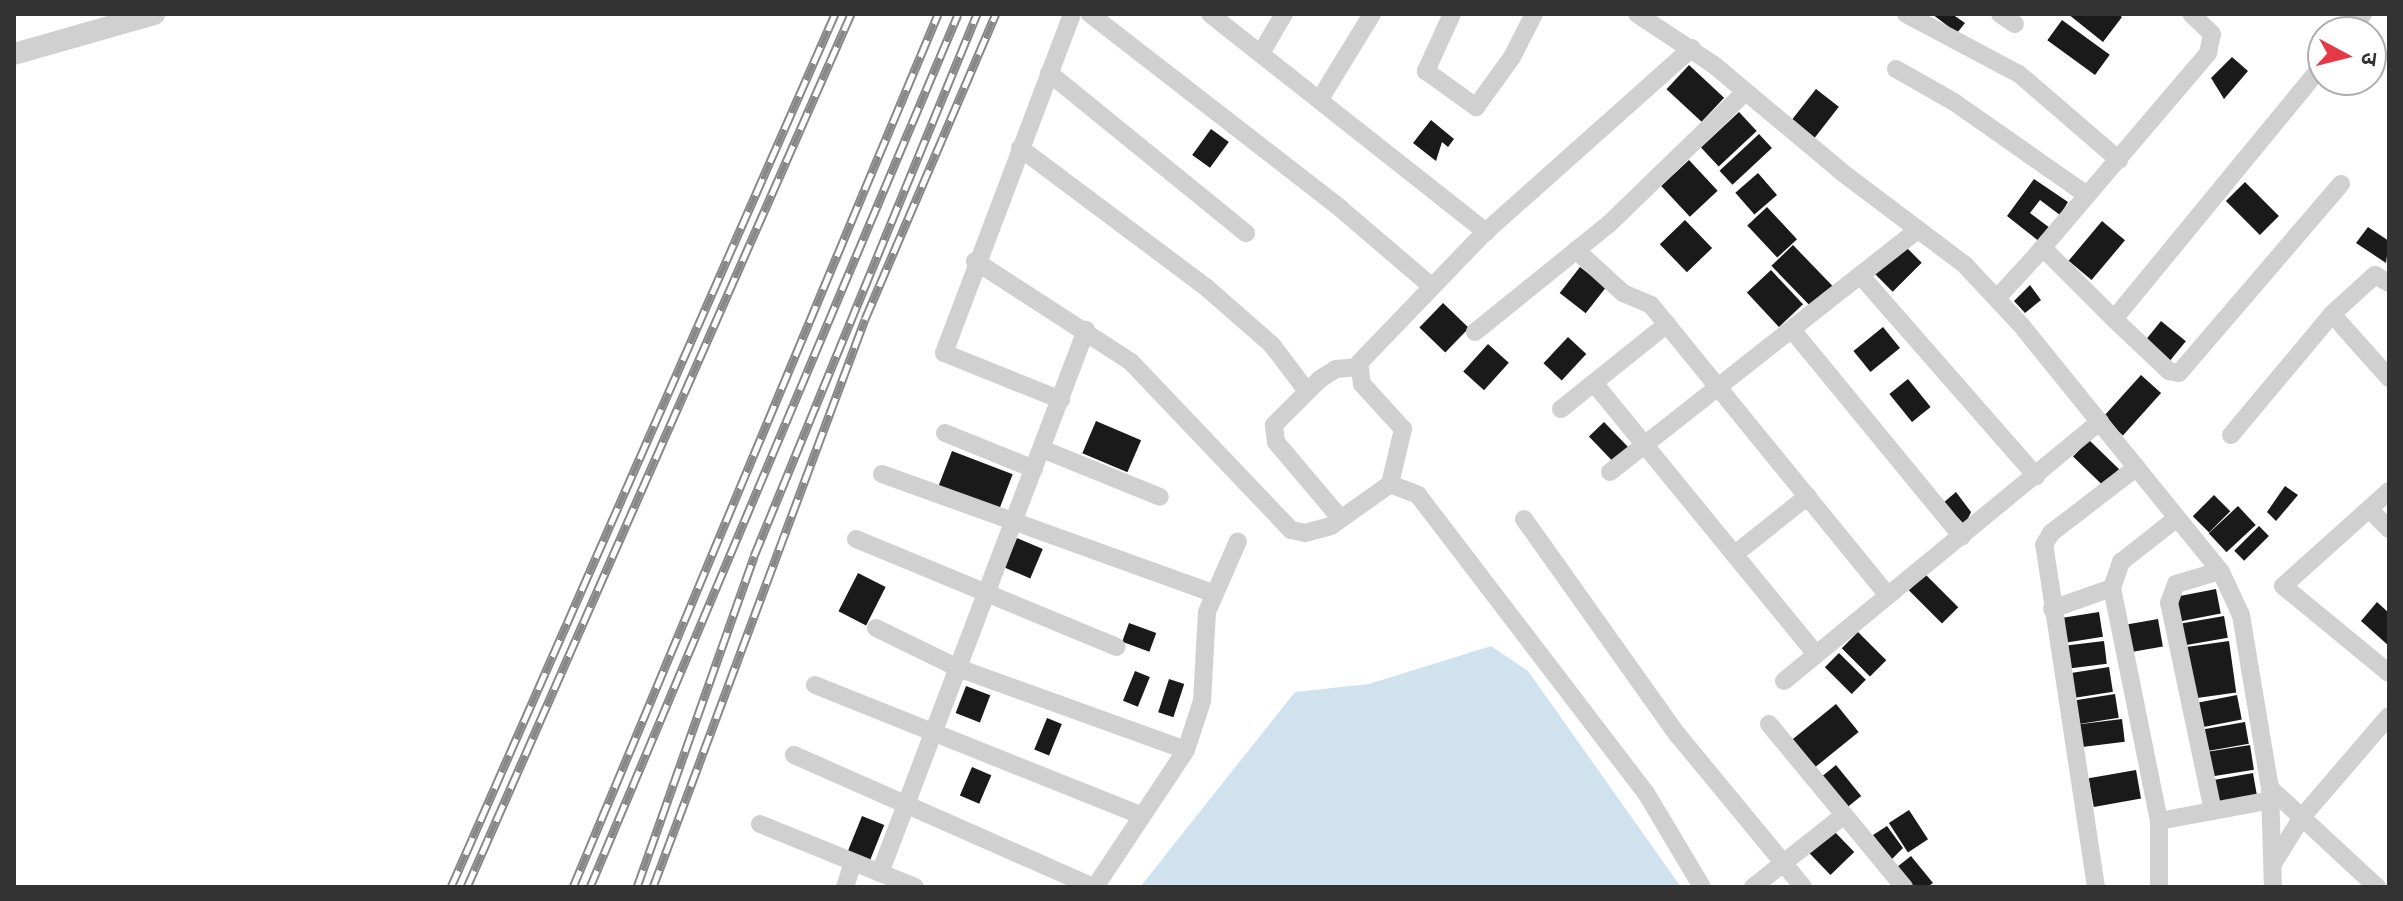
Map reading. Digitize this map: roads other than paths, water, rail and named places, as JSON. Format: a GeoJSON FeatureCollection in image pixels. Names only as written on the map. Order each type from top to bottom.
{"type":"FeatureCollection","features":[{"type":"Feature","properties":{"kind":"street"},"geometry":{"type":"LineString","coordinates":[[14,54],[154,14]]}},
{"type":"Feature","properties":{"kind":"street"},"geometry":{"type":"LineString","coordinates":[[1061,400],[944,353],[975,261],[1072,14]]}},
{"type":"Feature","properties":{"kind":"street"},"geometry":{"type":"LineString","coordinates":[[1090,14],[1341,209],[1430,285]]}},
{"type":"Feature","properties":{"kind":"street"},"geometry":{"type":"LineString","coordinates":[[1210,14],[1486,232]]}},
{"type":"Feature","properties":{"kind":"street"},"geometry":{"type":"LineString","coordinates":[[1261,53],[1284,14]]}},
{"type":"Feature","properties":{"kind":"street"},"geometry":{"type":"LineString","coordinates":[[1320,99],[1372,14]]}},
{"type":"Feature","properties":{"kind":"street"},"geometry":{"type":"LineString","coordinates":[[1452,14],[1426,71],[1476,107],[1512,57],[1534,14]]}},
{"type":"Feature","properties":{"kind":"street"},"geometry":{"type":"LineString","coordinates":[[1637,14],[1692,48],[1998,297],[2220,571],[2241,615],[2270,794],[2273,887]]}},
{"type":"Feature","properties":{"kind":"street"},"geometry":{"type":"LineString","coordinates":[[1906,14],[2019,74],[2119,160]]}},
{"type":"Feature","properties":{"kind":"street"},"geometry":{"type":"LineString","coordinates":[[1998,297],[2208,53],[2212,34],[2191,14]]}},
{"type":"Feature","properties":{"kind":"street"},"geometry":{"type":"LineString","coordinates":[[1341,519],[1274,438],[1276,420],[1329,372],[1357,367],[1430,285],[1692,48]]}},
{"type":"Feature","properties":{"kind":"street"},"geometry":{"type":"LineString","coordinates":[[1896,69],[1954,102],[2087,195]]}},
{"type":"Feature","properties":{"kind":"street"},"geometry":{"type":"LineString","coordinates":[[1049,73],[1246,233]]}},
{"type":"Feature","properties":{"kind":"street"},"geometry":{"type":"LineString","coordinates":[[2114,319],[2307,84]]}},
{"type":"Feature","properties":{"kind":"street"},"geometry":{"type":"LineString","coordinates":[[1475,332],[1576,250],[1745,92]]}},
{"type":"Feature","properties":{"kind":"street"},"geometry":{"type":"LineString","coordinates":[[1020,148],[1207,288],[1272,345],[1306,390]]}},
{"type":"Feature","properties":{"kind":"street"},"geometry":{"type":"LineString","coordinates":[[2038,253],[2043,248],[2169,371],[2179,373],[2341,184]]}},
{"type":"Feature","properties":{"kind":"street"},"geometry":{"type":"LineString","coordinates":[[1610,472],[1793,331],[1917,230]]}},
{"type":"Feature","properties":{"kind":"street"},"geometry":{"type":"LineString","coordinates":[[1576,250],[1623,293],[1647,302],[1667,324],[1888,596]]}},
{"type":"Feature","properties":{"kind":"street"},"geometry":{"type":"LineString","coordinates":[[975,261],[1086,330],[1171,400],[1282,524],[1305,533],[1341,519],[1390,484],[1403,429],[1362,384],[1357,367]]}},
{"type":"Feature","properties":{"kind":"street"},"geometry":{"type":"LineString","coordinates":[[2231,435],[2332,314],[2375,275],[2389,283]]}},
{"type":"Feature","properties":{"kind":"street"},"geometry":{"type":"LineString","coordinates":[[1861,276],[2036,476]]}},
{"type":"Feature","properties":{"kind":"street"},"geometry":{"type":"LineString","coordinates":[[2332,314],[2389,378]]}},
{"type":"Feature","properties":{"kind":"street"},"geometry":{"type":"LineString","coordinates":[[1561,409],[1667,324]]}},
{"type":"Feature","properties":{"kind":"street"},"geometry":{"type":"LineString","coordinates":[[880,873],[1086,330]]}},
{"type":"Feature","properties":{"kind":"street"},"geometry":{"type":"LineString","coordinates":[[1793,331],[1962,537]]}},
{"type":"Feature","properties":{"kind":"street"},"geometry":{"type":"LineString","coordinates":[[1594,383],[1815,653]]}},
{"type":"Feature","properties":{"kind":"street"},"geometry":{"type":"LineString","coordinates":[[1784,681],[2100,421]]}},
{"type":"Feature","properties":{"kind":"street"},"geometry":{"type":"LineString","coordinates":[[945,433],[1034,469]]}},
{"type":"Feature","properties":{"kind":"street"},"geometry":{"type":"LineString","coordinates":[[1042,449],[1160,497]]}},
{"type":"Feature","properties":{"kind":"street"},"geometry":{"type":"LineString","coordinates":[[2096,887],[2052,609],[2046,537],[2137,467]]}},
{"type":"Feature","properties":{"kind":"street"},"geometry":{"type":"LineString","coordinates":[[882,474],[1013,524],[1213,593]]}},
{"type":"Feature","properties":{"kind":"street"},"geometry":{"type":"LineString","coordinates":[[1390,484],[1418,495],[1452,535],[1646,793],[1702,887]]}},
{"type":"Feature","properties":{"kind":"street"},"geometry":{"type":"LineString","coordinates":[[2389,491],[2283,586],[2389,673]]}},
{"type":"Feature","properties":{"kind":"street"},"geometry":{"type":"LineString","coordinates":[[1735,554],[1808,496]]}},
{"type":"Feature","properties":{"kind":"street"},"geometry":{"type":"LineString","coordinates":[[2370,510],[2389,529]]}},
{"type":"Feature","properties":{"kind":"street"},"geometry":{"type":"LineString","coordinates":[[2159,887],[2159,821],[2112,588],[2121,562],[2177,518]]}},
{"type":"Feature","properties":{"kind":"street"},"geometry":{"type":"LineString","coordinates":[[1524,519],[1677,734],[1803,887]]}},
{"type":"Feature","properties":{"kind":"street"},"geometry":{"type":"LineString","coordinates":[[856,539],[1117,647]]}},
{"type":"Feature","properties":{"kind":"street"},"geometry":{"type":"LineString","coordinates":[[794,755],[909,802],[1094,887],[1186,750],[1202,701],[1201,648],[1213,593],[1238,541]]}},
{"type":"Feature","properties":{"kind":"street"},"geometry":{"type":"LineString","coordinates":[[2213,811],[2169,603],[2176,584],[2220,571]]}},
{"type":"Feature","properties":{"kind":"street"},"geometry":{"type":"LineString","coordinates":[[2052,609],[2112,588]]}},
{"type":"Feature","properties":{"kind":"street"},"geometry":{"type":"LineString","coordinates":[[876,628],[958,668],[1186,750]]}},
{"type":"Feature","properties":{"kind":"street"},"geometry":{"type":"LineString","coordinates":[[815,685],[933,735],[1142,816]]}},
{"type":"Feature","properties":{"kind":"street"},"geometry":{"type":"LineString","coordinates":[[2274,862],[2302,817],[2389,716]]}},
{"type":"Feature","properties":{"kind":"street"},"geometry":{"type":"LineString","coordinates":[[1769,724],[1904,887]]}},
{"type":"Feature","properties":{"kind":"street"},"geometry":{"type":"LineString","coordinates":[[2159,821],[2213,811],[2270,794]]}},
{"type":"Feature","properties":{"kind":"street"},"geometry":{"type":"LineString","coordinates":[[2270,794],[2302,817],[2377,887]]}},
{"type":"Feature","properties":{"kind":"street"},"geometry":{"type":"LineString","coordinates":[[1753,887],[1843,816]]}},
{"type":"Feature","properties":{"kind":"street"},"geometry":{"type":"LineString","coordinates":[[760,824],[910,886]]}},
{"type":"Feature","properties":{"kind":"street"},"geometry":{"type":"LineString","coordinates":[[845,887],[853,863]]}},
{"type":"Feature","properties":{"kind":"water"},"geometry":{"type":"Polygon","coordinates":[[[1491,646],[1528,671],[1681,887],[1140,887],[1295,692],[1369,684],[1491,646]]]}},
{"type":"Feature","properties":{"kind":"railway"},"geometry":{"type":"LineString","coordinates":[[451,887],[835,14]]}},
{"type":"Feature","properties":{"kind":"railway"},"geometry":{"type":"LineString","coordinates":[[467,887],[851,14]]}},
{"type":"Feature","properties":{"kind":"railway"},"geometry":{"type":"LineString","coordinates":[[573,887],[938,14]]}},
{"type":"Feature","properties":{"kind":"railway"},"geometry":{"type":"LineString","coordinates":[[590,887],[958,14]]}},
{"type":"Feature","properties":{"kind":"railway"},"geometry":{"type":"LineString","coordinates":[[637,887],[754,556],[977,14]]}},
{"type":"Feature","properties":{"kind":"railway"},"geometry":{"type":"LineString","coordinates":[[653,887],[865,319],[996,14]]}}]}
